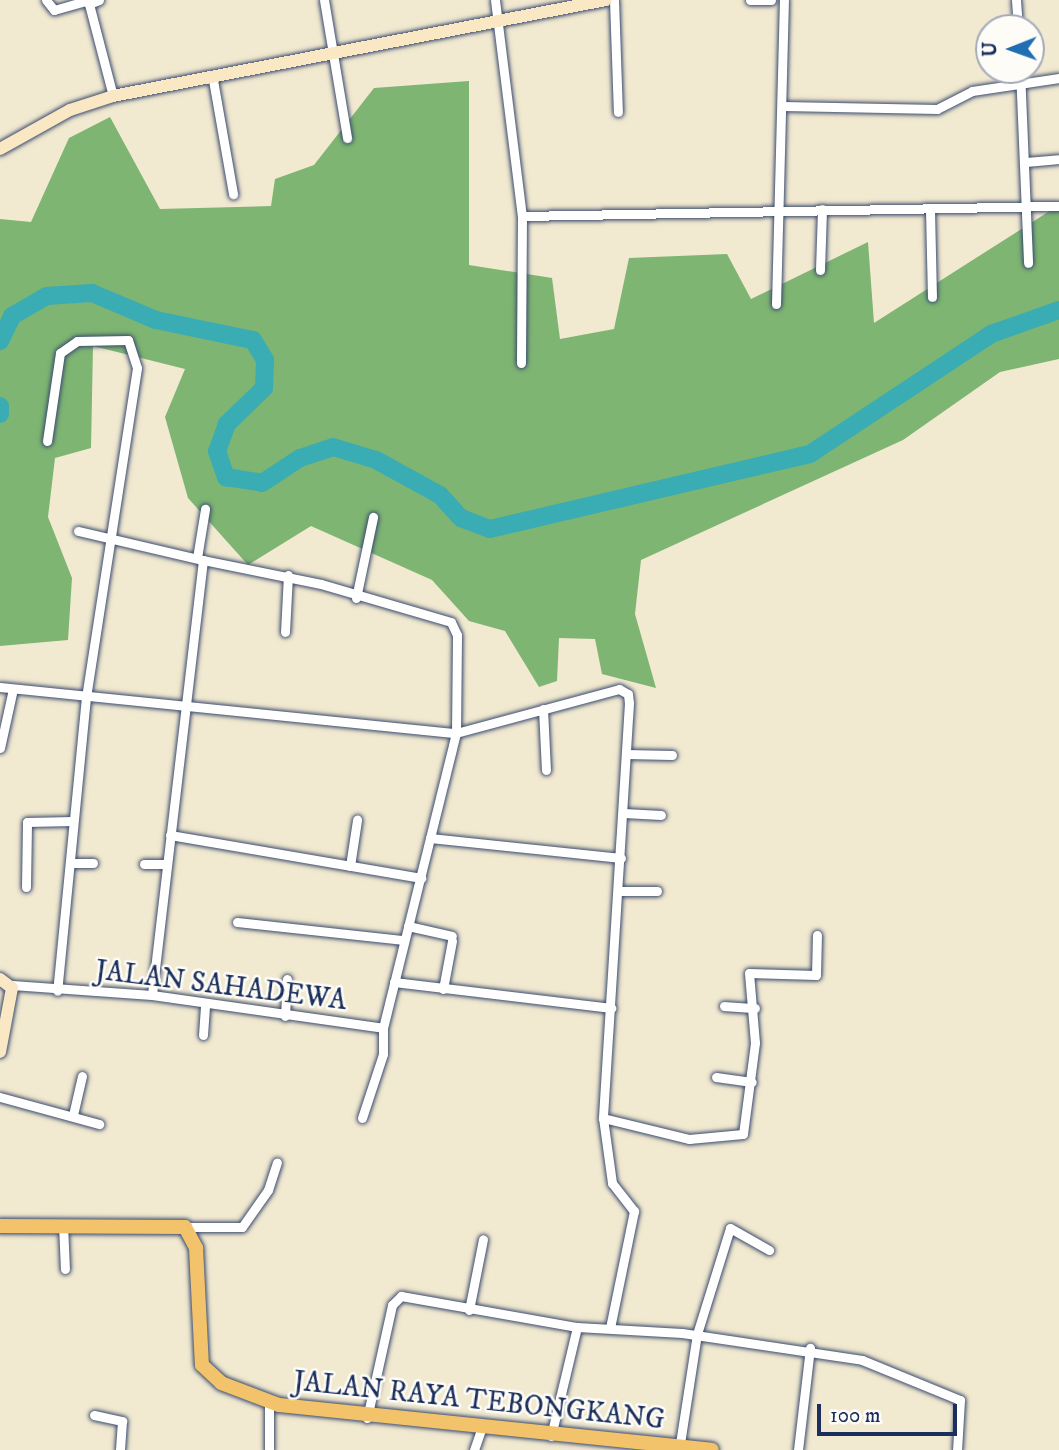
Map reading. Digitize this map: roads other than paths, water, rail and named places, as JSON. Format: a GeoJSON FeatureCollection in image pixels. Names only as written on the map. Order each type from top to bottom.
{"type":"FeatureCollection","features":[{"type":"Feature","properties":{"kind":"main road"},"geometry":{"type":"LineString","coordinates":[[0,149],[70,110],[113,96],[213,80],[332,53],[606,0]]}},
{"type":"Feature","properties":{"kind":"main road"},"geometry":{"type":"LineString","coordinates":[[0,1052],[6,982]]}},
{"type":"Feature","properties":{"kind":"main road"},"geometry":{"type":"LineString","coordinates":[[0,1226],[63,1224],[185,1227]]}},
{"type":"Feature","properties":{"kind":"main road","name":"JALAN RAYA TEBONGKANG"},"geometry":{"type":"LineString","coordinates":[[185,1227],[197,1248],[202,1365],[221,1383],[269,1402],[367,1418],[551,1436],[595,1446],[712,1450]]}},
{"type":"Feature","properties":{"kind":"street"},"geometry":{"type":"LineString","coordinates":[[46,0],[54,10],[99,0]]}},
{"type":"Feature","properties":{"kind":"street"},"geometry":{"type":"LineString","coordinates":[[324,0],[347,138]]}},
{"type":"Feature","properties":{"kind":"street"},"geometry":{"type":"LineString","coordinates":[[495,0],[522,216],[521,363]]}},
{"type":"Feature","properties":{"kind":"street"},"geometry":{"type":"LineString","coordinates":[[614,0],[618,112]]}},
{"type":"Feature","properties":{"kind":"street"},"geometry":{"type":"LineString","coordinates":[[750,1],[771,0]]}},
{"type":"Feature","properties":{"kind":"street"},"geometry":{"type":"LineString","coordinates":[[776,304],[781,209],[784,0]]}},
{"type":"Feature","properties":{"kind":"street"},"geometry":{"type":"LineString","coordinates":[[89,2],[113,96]]}},
{"type":"Feature","properties":{"kind":"street"},"geometry":{"type":"LineString","coordinates":[[783,106],[937,109],[972,91],[1021,86],[1059,78]]}},
{"type":"Feature","properties":{"kind":"street"},"geometry":{"type":"LineString","coordinates":[[213,80],[233,194]]}},
{"type":"Feature","properties":{"kind":"street"},"geometry":{"type":"LineString","coordinates":[[1021,86],[1028,263]]}},
{"type":"Feature","properties":{"kind":"street"},"geometry":{"type":"LineString","coordinates":[[1026,162],[1059,159]]}},
{"type":"Feature","properties":{"kind":"street"},"geometry":{"type":"LineString","coordinates":[[522,216],[781,209],[930,210],[1059,206]]}},
{"type":"Feature","properties":{"kind":"street"},"geometry":{"type":"LineString","coordinates":[[820,270],[822,209]]}},
{"type":"Feature","properties":{"kind":"street"},"geometry":{"type":"LineString","coordinates":[[930,210],[932,297]]}},
{"type":"Feature","properties":{"kind":"street"},"geometry":{"type":"LineString","coordinates":[[47,441],[60,353],[77,341],[128,340],[137,368],[115,540],[86,697],[57,991]]}},
{"type":"Feature","properties":{"kind":"street"},"geometry":{"type":"LineString","coordinates":[[152,995],[205,509]]}},
{"type":"Feature","properties":{"kind":"street"},"geometry":{"type":"LineString","coordinates":[[356,598],[373,517]]}},
{"type":"Feature","properties":{"kind":"street"},"geometry":{"type":"LineString","coordinates":[[78,531],[200,559],[288,575],[356,598],[451,622],[457,635],[456,733],[383,1028],[383,1054],[362,1118]]}},
{"type":"Feature","properties":{"kind":"street"},"geometry":{"type":"LineString","coordinates":[[285,632],[288,575]]}},
{"type":"Feature","properties":{"kind":"street"},"geometry":{"type":"LineString","coordinates":[[0,687],[182,709],[456,733],[542,709],[625,691],[624,813],[603,1118],[612,1183],[634,1211],[610,1328]]}},
{"type":"Feature","properties":{"kind":"street"},"geometry":{"type":"LineString","coordinates":[[0,748],[13,690]]}},
{"type":"Feature","properties":{"kind":"street"},"geometry":{"type":"LineString","coordinates":[[542,709],[546,771]]}},
{"type":"Feature","properties":{"kind":"street"},"geometry":{"type":"LineString","coordinates":[[626,754],[672,755]]}},
{"type":"Feature","properties":{"kind":"street"},"geometry":{"type":"LineString","coordinates":[[624,813],[660,815]]}},
{"type":"Feature","properties":{"kind":"street"},"geometry":{"type":"LineString","coordinates":[[350,866],[357,820]]}},
{"type":"Feature","properties":{"kind":"street"},"geometry":{"type":"LineString","coordinates":[[26,887],[26,822],[73,821]]}},
{"type":"Feature","properties":{"kind":"street"},"geometry":{"type":"LineString","coordinates":[[170,835],[421,878]]}},
{"type":"Feature","properties":{"kind":"street"},"geometry":{"type":"LineString","coordinates":[[430,838],[621,858]]}},
{"type":"Feature","properties":{"kind":"street"},"geometry":{"type":"LineString","coordinates":[[71,863],[93,863]]}},
{"type":"Feature","properties":{"kind":"street"},"geometry":{"type":"LineString","coordinates":[[144,864],[165,864]]}},
{"type":"Feature","properties":{"kind":"street"},"geometry":{"type":"LineString","coordinates":[[619,891],[657,891]]}},
{"type":"Feature","properties":{"kind":"street"},"geometry":{"type":"LineString","coordinates":[[237,922],[404,940]]}},
{"type":"Feature","properties":{"kind":"street"},"geometry":{"type":"LineString","coordinates":[[408,926],[452,939],[443,989]]}},
{"type":"Feature","properties":{"kind":"street"},"geometry":{"type":"LineString","coordinates":[[603,1118],[689,1139],[736,1137],[744,1132],[752,1082],[755,1008],[750,971],[816,975],[817,935]]}},
{"type":"Feature","properties":{"kind":"street"},"geometry":{"type":"LineString","coordinates":[[285,1016],[286,979]]}},
{"type":"Feature","properties":{"kind":"street","name":"JALAN SAHADEWA"},"geometry":{"type":"LineString","coordinates":[[6,982],[57,991],[152,995],[205,1005],[383,1028]]}},
{"type":"Feature","properties":{"kind":"street"},"geometry":{"type":"LineString","coordinates":[[394,982],[611,1008]]}},
{"type":"Feature","properties":{"kind":"street"},"geometry":{"type":"LineString","coordinates":[[203,1035],[205,1005]]}},
{"type":"Feature","properties":{"kind":"street"},"geometry":{"type":"LineString","coordinates":[[724,1006],[755,1008]]}},
{"type":"Feature","properties":{"kind":"street"},"geometry":{"type":"LineString","coordinates":[[73,1115],[82,1076]]}},
{"type":"Feature","properties":{"kind":"street"},"geometry":{"type":"LineString","coordinates":[[716,1077],[752,1082]]}},
{"type":"Feature","properties":{"kind":"street"},"geometry":{"type":"LineString","coordinates":[[0,1097],[99,1124]]}},
{"type":"Feature","properties":{"kind":"street"},"geometry":{"type":"LineString","coordinates":[[185,1227],[242,1227],[268,1190],[277,1161]]}},
{"type":"Feature","properties":{"kind":"street"},"geometry":{"type":"LineString","coordinates":[[63,1224],[65,1269]]}},
{"type":"Feature","properties":{"kind":"street"},"geometry":{"type":"LineString","coordinates":[[679,1448],[697,1334],[731,1227],[769,1250]]}},
{"type":"Feature","properties":{"kind":"street"},"geometry":{"type":"LineString","coordinates":[[469,1310],[484,1238]]}},
{"type":"Feature","properties":{"kind":"street"},"geometry":{"type":"LineString","coordinates":[[367,1418],[396,1297],[577,1327],[697,1334],[810,1348],[862,1360],[911,1385],[958,1399],[963,1406],[957,1450]]}},
{"type":"Feature","properties":{"kind":"street"},"geometry":{"type":"LineString","coordinates":[[551,1436],[577,1327]]}},
{"type":"Feature","properties":{"kind":"street"},"geometry":{"type":"LineString","coordinates":[[798,1450],[810,1348]]}},
{"type":"Feature","properties":{"kind":"street"},"geometry":{"type":"LineString","coordinates":[[269,1402],[269,1450]]}},
{"type":"Feature","properties":{"kind":"street"},"geometry":{"type":"LineString","coordinates":[[94,1415],[122,1421],[120,1450]]}},
{"type":"Feature","properties":{"kind":"street"},"geometry":{"type":"LineString","coordinates":[[474,1450],[481,1430]]}},
{"type":"Feature","properties":{"kind":"waterway"},"geometry":{"type":"LineString","coordinates":[[0,341],[12,316],[46,296],[92,293],[156,320],[253,340],[265,360],[264,388],[227,424],[217,451],[226,477],[262,483],[300,458],[333,447],[376,460],[440,495],[461,518],[490,529],[810,454],[991,334],[1059,310]]}},
{"type":"Feature","properties":{"kind":"waterway"},"geometry":{"type":"LineString","coordinates":[[0,406],[0,414]]}}]}
